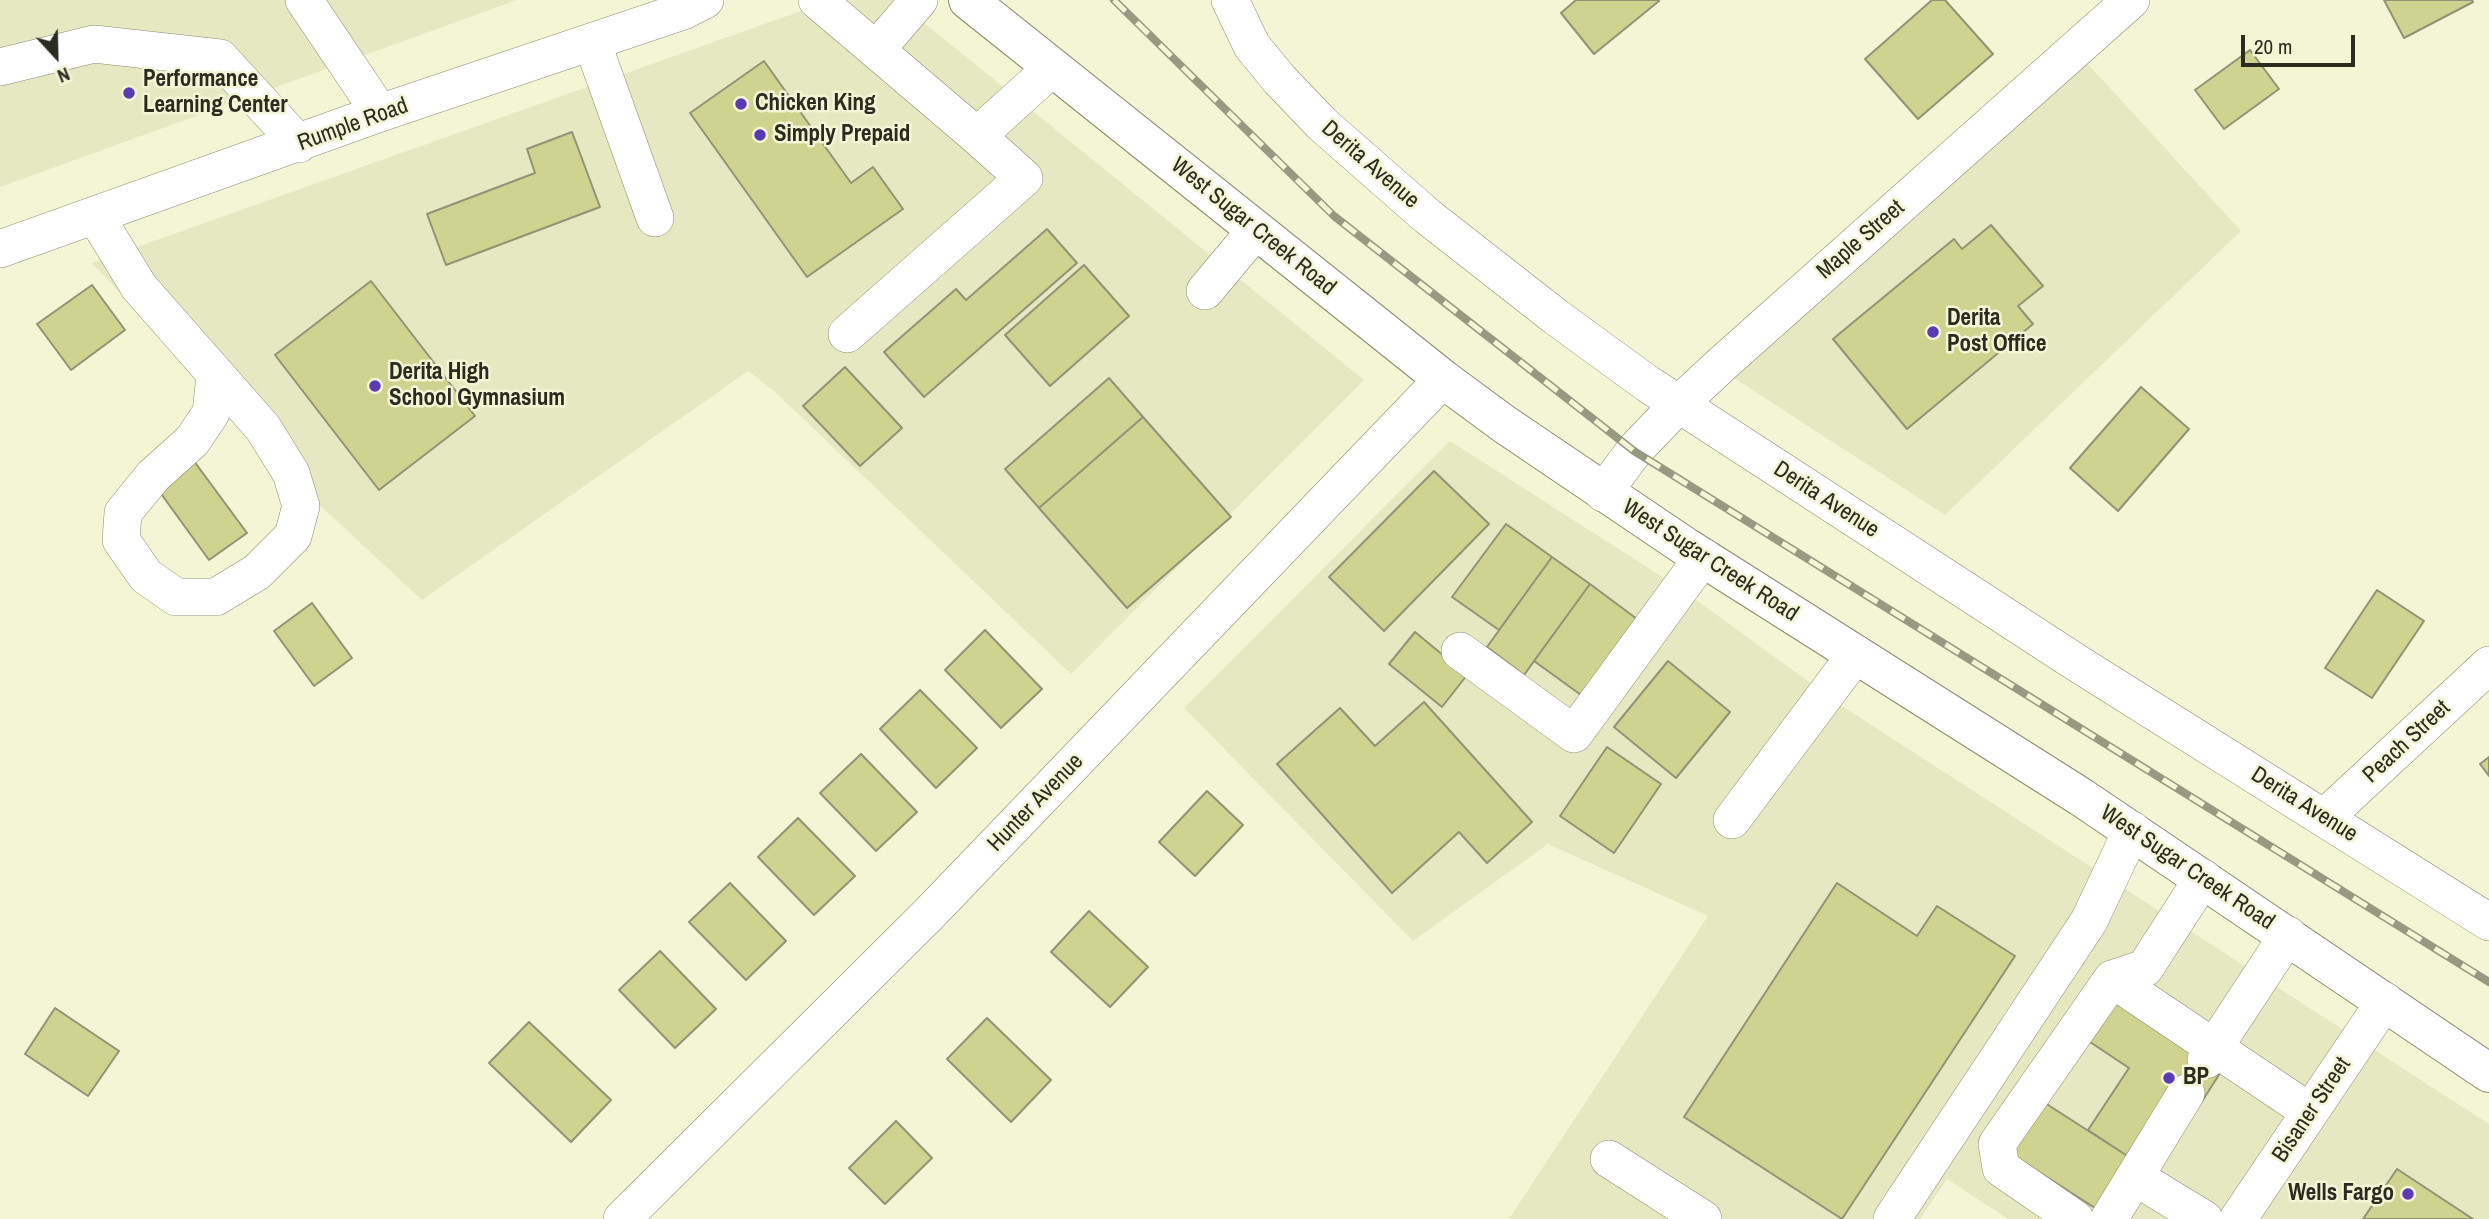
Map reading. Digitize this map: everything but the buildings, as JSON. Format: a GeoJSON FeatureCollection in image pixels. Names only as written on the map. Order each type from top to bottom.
{"type":"FeatureCollection","features":[{"type":"Feature","properties":{"kind":"main road","name":"West Sugar Creek Road"},"geometry":{"type":"LineString","coordinates":[[968,0],[1443,379],[1603,493],[2132,831],[2489,1073]]}},
{"type":"Feature","properties":{"kind":"street"},"geometry":{"type":"LineString","coordinates":[[304,0],[380,113]]}},
{"type":"Feature","properties":{"kind":"street"},"geometry":{"type":"LineString","coordinates":[[817,0],[1024,178],[847,334]]}},
{"type":"Feature","properties":{"kind":"street"},"geometry":{"type":"LineString","coordinates":[[876,50],[919,0]]}},
{"type":"Feature","properties":{"kind":"street","name":"Derita Avenue"},"geometry":{"type":"LineString","coordinates":[[1230,0],[1252,46],[1279,79],[1341,141],[1427,216],[1556,317],[1678,405],[2077,663],[2489,922]]}},
{"type":"Feature","properties":{"kind":"street","name":"Maple Street"},"geometry":{"type":"LineString","coordinates":[[1603,493],[1634,451],[1678,405],[2131,0]]}},
{"type":"Feature","properties":{"kind":"street","name":"Rumple Road"},"geometry":{"type":"LineString","coordinates":[[0,249],[380,113],[592,42],[686,4]]}},
{"type":"Feature","properties":{"kind":"street"},"geometry":{"type":"LineString","coordinates":[[592,42],[655,218]]}},
{"type":"Feature","properties":{"kind":"street"},"geometry":{"type":"LineString","coordinates":[[0,67],[94,44],[220,58],[299,144]]}},
{"type":"Feature","properties":{"kind":"street"},"geometry":{"type":"LineString","coordinates":[[977,136],[1052,68]]}},
{"type":"Feature","properties":{"kind":"street"},"geometry":{"type":"LineString","coordinates":[[95,215],[139,287],[263,428],[290,473],[301,506],[293,536],[257,572],[216,597],[176,597],[146,576],[121,540],[123,513],[153,476],[192,441],[211,413],[215,376]]}},
{"type":"Feature","properties":{"kind":"street"},"geometry":{"type":"LineString","coordinates":[[1205,291],[1255,230]]}},
{"type":"Feature","properties":{"kind":"street","name":"Hunter Avenue"},"geometry":{"type":"LineString","coordinates":[[622,1219],[928,915],[1443,379]]}},
{"type":"Feature","properties":{"kind":"street"},"geometry":{"type":"LineString","coordinates":[[1460,650],[1574,734],[1703,557]]}},
{"type":"Feature","properties":{"kind":"street"},"geometry":{"type":"LineString","coordinates":[[1732,820],[1856,654]]}},
{"type":"Feature","properties":{"kind":"street","name":"Peach Street"},"geometry":{"type":"LineString","coordinates":[[2324,818],[2489,665]]}},
{"type":"Feature","properties":{"kind":"street"},"geometry":{"type":"LineString","coordinates":[[1892,1219],[2089,921],[2132,831]]}},
{"type":"Feature","properties":{"kind":"street"},"geometry":{"type":"LineString","coordinates":[[2075,1219],[2001,1168],[1997,1144],[2112,979],[2145,968],[2203,878]]}},
{"type":"Feature","properties":{"kind":"street"},"geometry":{"type":"LineString","coordinates":[[2211,1054],[2288,935]]}},
{"type":"Feature","properties":{"kind":"street"},"geometry":{"type":"LineString","coordinates":[[2112,979],[2211,1054],[2310,1112]]}},
{"type":"Feature","properties":{"kind":"street","name":"Bisaner Street"},"geometry":{"type":"LineString","coordinates":[[2238,1219],[2385,1001]]}},
{"type":"Feature","properties":{"kind":"street"},"geometry":{"type":"LineString","coordinates":[[2109,1219],[2186,1093]]}},
{"type":"Feature","properties":{"kind":"street"},"geometry":{"type":"LineString","coordinates":[[1609,1159],[1703,1219]]}},
{"type":"Feature","properties":{"kind":"street"},"geometry":{"type":"LineString","coordinates":[[2135,1177],[2204,1219]]}},
{"type":"Feature","properties":{"kind":"shaded area","name":"Performance Learning Center"},"geometry":{"type":"Polygon","coordinates":[[[0,0],[517,0],[0,187],[0,0]]]}},
{"type":"Feature","properties":{"kind":"shaded area"},"geometry":{"type":"Polygon","coordinates":[[[832,0],[896,0],[1364,380],[1071,674],[774,391],[748,371],[422,600],[312,498],[92,263],[832,0]]]}},
{"type":"Feature","properties":{"kind":"shaded area"},"geometry":{"type":"Polygon","coordinates":[[[2086,62],[2241,231],[1945,515],[1728,374],[2086,62]]]}},
{"type":"Feature","properties":{"kind":"shaded area"},"geometry":{"type":"Polygon","coordinates":[[[1450,441],[1678,587],[1845,708],[2489,1124],[2489,1219],[2008,1219],[1947,1179],[1920,1219],[1509,1219],[1708,916],[1548,844],[1413,941],[1184,708],[1450,441]]]}},
{"type":"Feature","properties":{"kind":"railway"},"geometry":{"type":"LineString","coordinates":[[1114,0],[1334,216],[1634,451],[2489,982]]}},
{"type":"Feature","properties":{"kind":"place","name":"Performance Learning Center"},"geometry":{"type":"Point","coordinates":[129,93]}},
{"type":"Feature","properties":{"kind":"place","name":"Chicken King"},"geometry":{"type":"Point","coordinates":[741,104]}},
{"type":"Feature","properties":{"kind":"place","name":"Simply Prepaid"},"geometry":{"type":"Point","coordinates":[760,135]}},
{"type":"Feature","properties":{"kind":"place","name":"Derita Post Office"},"geometry":{"type":"Point","coordinates":[1933,332]}},
{"type":"Feature","properties":{"kind":"place","name":"Derita High School Gymnasium"},"geometry":{"type":"Point","coordinates":[375,386]}},
{"type":"Feature","properties":{"kind":"place","name":"BP"},"geometry":{"type":"Point","coordinates":[2169,1078]}},
{"type":"Feature","properties":{"kind":"place","name":"Wells Fargo"},"geometry":{"type":"Point","coordinates":[2408,1194]}}]}
